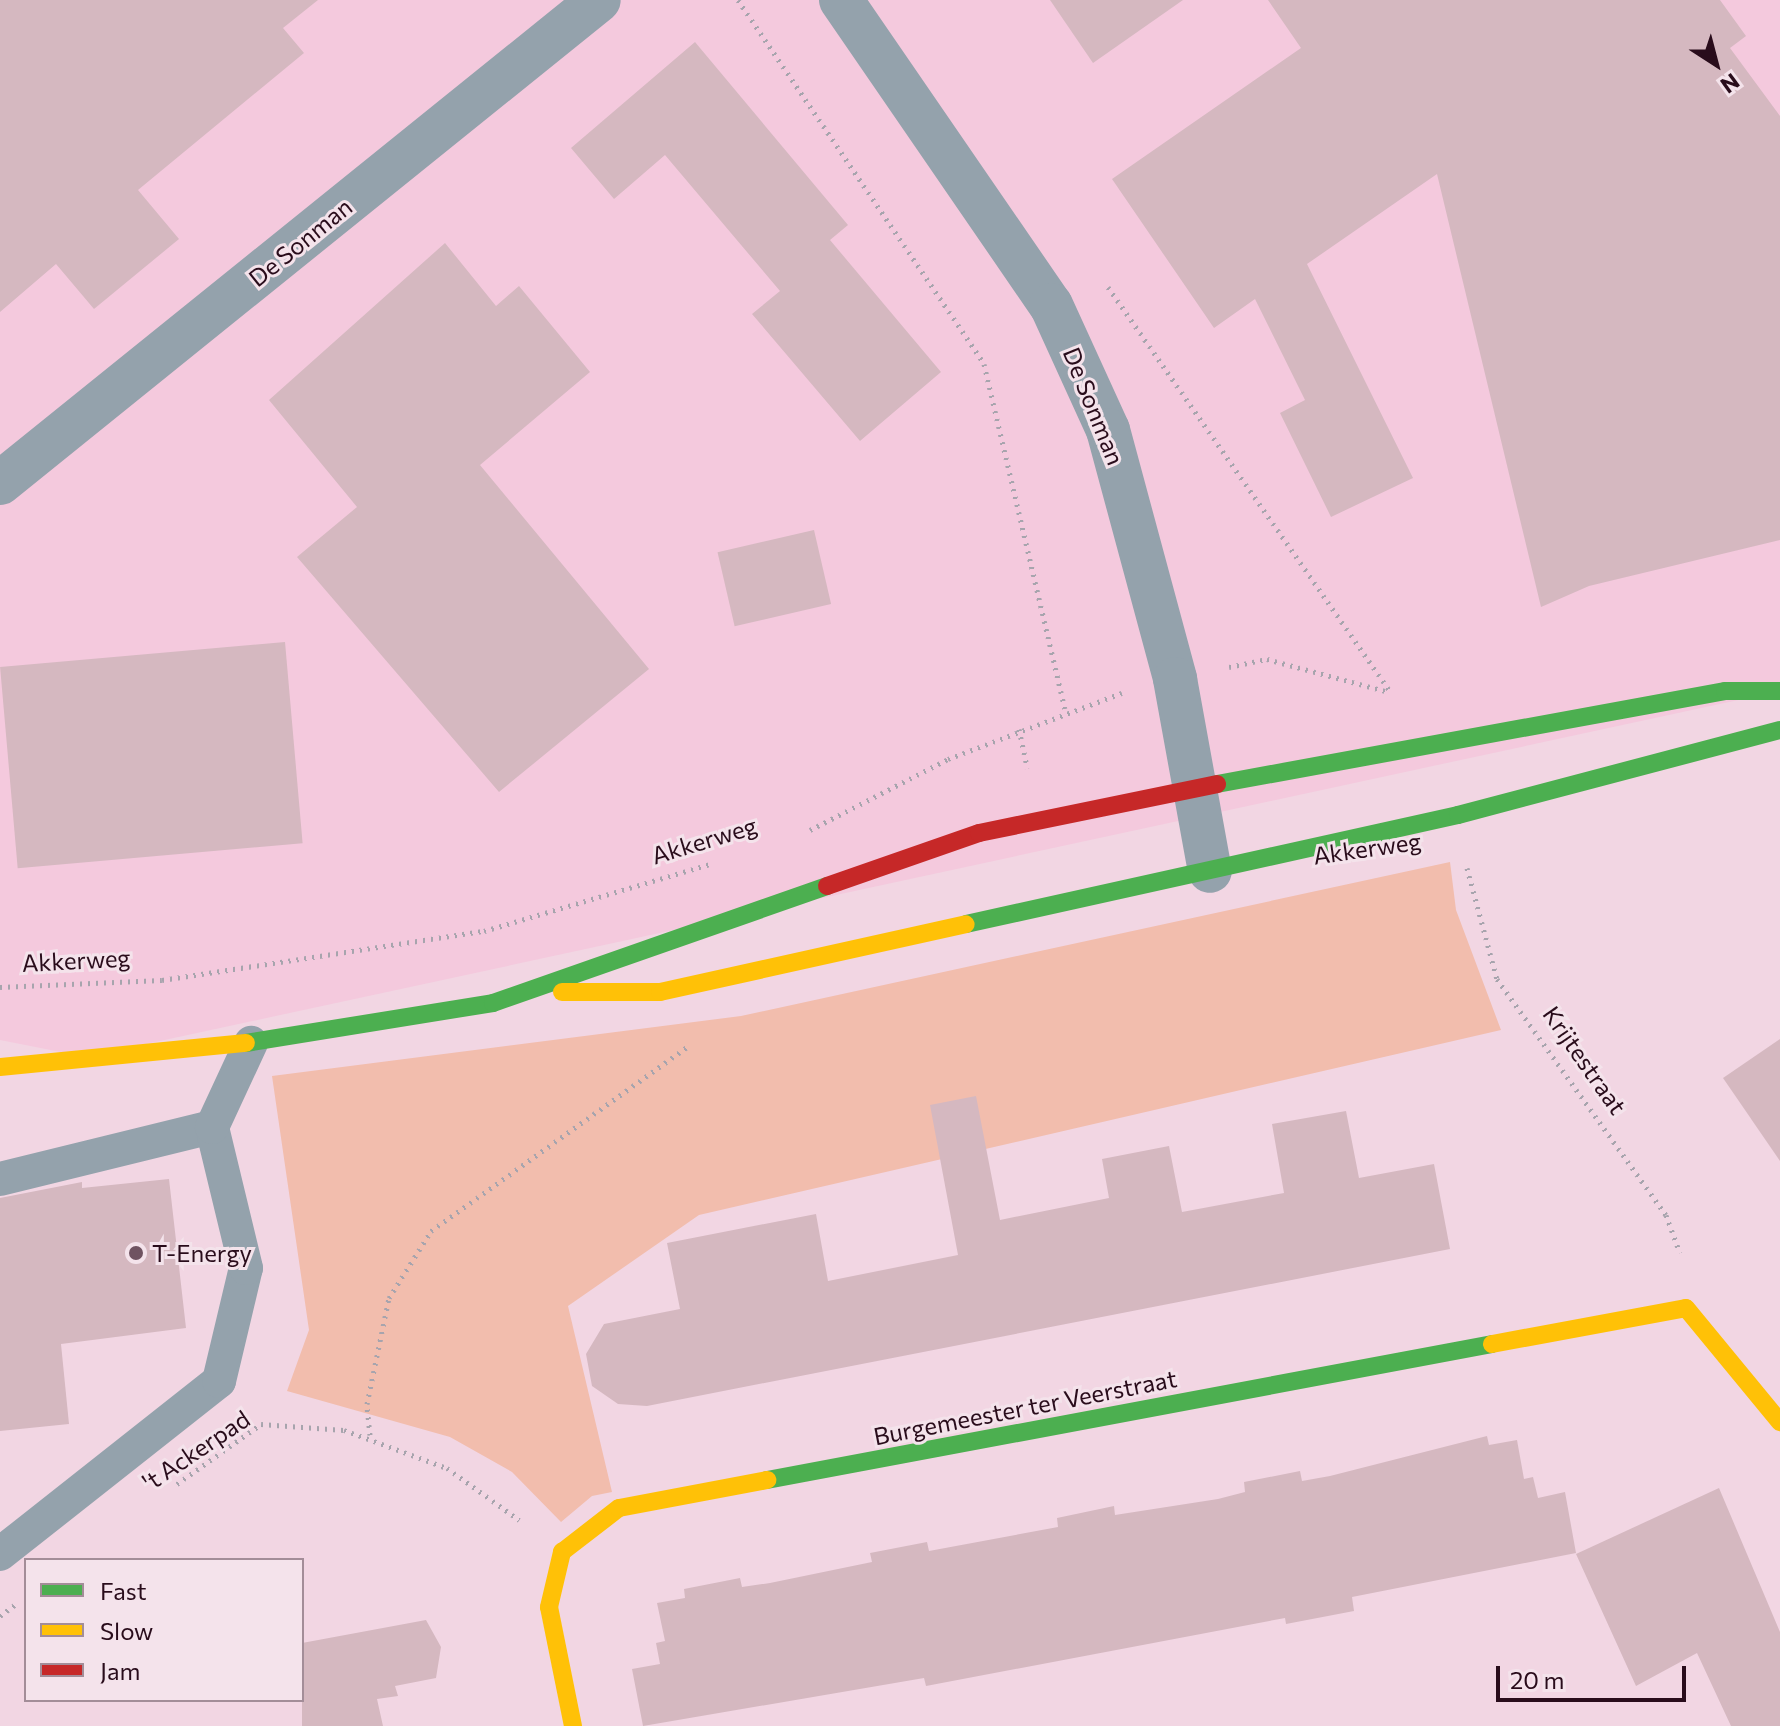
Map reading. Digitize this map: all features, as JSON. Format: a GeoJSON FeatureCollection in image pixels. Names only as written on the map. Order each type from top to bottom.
{"type":"FeatureCollection","features":[{"type":"Feature","properties":{"kind":"main road","name":"Akkerweg"},"geometry":{"type":"LineString","coordinates":[[543,992],[642,950],[979,833],[1197,788],[1725,691],[1780,691]]}},
{"type":"Feature","properties":{"kind":"main road","name":"Akkerweg"},"geometry":{"type":"LineString","coordinates":[[0,1067],[251,1043],[543,992],[660,992],[1458,815],[1780,730]]}},
{"type":"Feature","properties":{"kind":"main road"},"geometry":{"type":"LineString","coordinates":[[1686,1308],[1778,1415]]}},
{"type":"Feature","properties":{"kind":"main road","name":"Burgemeester ter Veerstraat"},"geometry":{"type":"LineString","coordinates":[[562,1552],[619,1508],[1686,1308]]}},
{"type":"Feature","properties":{"kind":"main road"},"geometry":{"type":"LineString","coordinates":[[562,1552],[549,1607],[573,1726]]}},
{"type":"Feature","properties":{"kind":"street","name":"De Sonman"},"geometry":{"type":"LineString","coordinates":[[0,483],[599,0]]}},
{"type":"Feature","properties":{"kind":"street","name":"De Sonman"},"geometry":{"type":"LineString","coordinates":[[841,0],[1051,305],[1108,430],[1175,679],[1210,871]]}},
{"type":"Feature","properties":{"kind":"lane"},"geometry":{"type":"LineString","coordinates":[[0,1554],[219,1381],[246,1268],[212,1127],[251,1043]]}},
{"type":"Feature","properties":{"kind":"lane"},"geometry":{"type":"LineString","coordinates":[[0,1179],[212,1127]]}},
{"type":"Feature","properties":{"kind":"path"},"geometry":{"type":"LineString","coordinates":[[738,0],[984,364],[1065,709]]}},
{"type":"Feature","properties":{"kind":"path"},"geometry":{"type":"LineString","coordinates":[[803,833],[1065,709],[1175,679],[1267,659],[1392,692],[1099,274]]}},
{"type":"Feature","properties":{"kind":"path","name":"Krijtestraat"},"geometry":{"type":"LineString","coordinates":[[1458,815],[1497,979],[1666,1215],[1682,1258],[1686,1308]]}},
{"type":"Feature","properties":{"kind":"path","name":"Akkerweg"},"geometry":{"type":"LineString","coordinates":[[0,987],[162,980],[484,931],[729,858]]}},
{"type":"Feature","properties":{"kind":"path"},"geometry":{"type":"LineString","coordinates":[[370,1435],[367,1404],[389,1298],[431,1231],[696,1041]]}},
{"type":"Feature","properties":{"kind":"path","name":"'t Ackerpad"},"geometry":{"type":"LineString","coordinates":[[167,1491],[261,1424],[370,1435],[447,1468],[562,1552]]}},
{"type":"Feature","properties":{"kind":"shaded area"},"geometry":{"type":"Polygon","coordinates":[[[0,0],[1780,0],[1780,691],[86,1057],[0,1040],[0,0]]]}},
{"type":"Feature","properties":{"kind":"shaded area"},"geometry":{"type":"Polygon","coordinates":[[[1450,862],[1456,910],[1501,1030],[699,1215],[568,1306],[612,1492],[592,1496],[561,1522],[512,1472],[450,1437],[287,1391],[309,1330],[272,1076],[741,1016],[1450,862]]]}},
{"type":"Feature","properties":{"kind":"building"},"geometry":{"type":"Polygon","coordinates":[[[0,0],[318,0],[283,28],[304,53],[138,190],[179,239],[94,309],[56,264],[0,312],[0,0]]]}},
{"type":"Feature","properties":{"kind":"building"},"geometry":{"type":"Polygon","coordinates":[[[1050,0],[1183,0],[1093,63],[1050,0]]]}},
{"type":"Feature","properties":{"kind":"building"},"geometry":{"type":"Polygon","coordinates":[[[1268,0],[1720,0],[1746,36],[1730,48],[1780,116],[1780,540],[1589,586],[1541,607],[1437,174],[1307,264],[1413,478],[1331,517],[1280,413],[1305,400],[1255,299],[1214,328],[1112,179],[1301,48],[1268,0]]]}},
{"type":"Feature","properties":{"kind":"building"},"geometry":{"type":"Polygon","coordinates":[[[695,42],[848,225],[830,240],[941,372],[860,441],[752,314],[780,291],[665,155],[614,199],[571,148],[695,42]]]}},
{"type":"Feature","properties":{"kind":"building"},"geometry":{"type":"Polygon","coordinates":[[[445,243],[496,306],[519,286],[590,372],[480,465],[649,669],[499,792],[297,557],[357,507],[269,400],[445,243]]]}},
{"type":"Feature","properties":{"kind":"building"},"geometry":{"type":"Polygon","coordinates":[[[814,530],[831,604],[735,626],[718,552],[814,530]]]}},
{"type":"Feature","properties":{"kind":"building"},"geometry":{"type":"Polygon","coordinates":[[[285,642],[303,843],[18,868],[0,667],[285,642]]]}},
{"type":"Feature","properties":{"kind":"building"},"geometry":{"type":"Polygon","coordinates":[[[1780,1039],[1780,1161],[1723,1078],[1780,1039]]]}},
{"type":"Feature","properties":{"kind":"building"},"geometry":{"type":"Polygon","coordinates":[[[976,1096],[1000,1220],[1109,1198],[1102,1159],[1169,1146],[1182,1212],[1284,1193],[1272,1124],[1346,1111],[1359,1178],[1434,1164],[1450,1249],[647,1406],[618,1404],[592,1386],[586,1354],[604,1324],[680,1309],[667,1243],[816,1214],[828,1281],[958,1255],[930,1105],[976,1096]]]}},
{"type":"Feature","properties":{"kind":"building"},"geometry":{"type":"Polygon","coordinates":[[[169,1179],[186,1328],[61,1344],[69,1424],[0,1431],[0,1198],[82,1182],[82,1188],[169,1179]]]}},
{"type":"Feature","properties":{"kind":"building"},"geometry":{"type":"Polygon","coordinates":[[[1487,1436],[1489,1445],[1517,1440],[1524,1479],[1533,1477],[1538,1498],[1565,1492],[1576,1553],[1352,1597],[1354,1611],[1286,1624],[1285,1618],[926,1686],[924,1678],[643,1726],[632,1669],[660,1664],[656,1643],[665,1641],[657,1603],[685,1598],[684,1589],[740,1578],[742,1587],[770,1583],[872,1562],[870,1553],[927,1542],[929,1551],[1058,1527],[1057,1518],[1114,1506],[1115,1515],[1218,1499],[1245,1492],[1244,1482],[1300,1471],[1302,1481],[1330,1476],[1487,1436]]]}},
{"type":"Feature","properties":{"kind":"building"},"geometry":{"type":"Polygon","coordinates":[[[1719,1488],[1780,1632],[1780,1726],[1731,1726],[1697,1653],[1636,1686],[1576,1554],[1719,1488]]]}},
{"type":"Feature","properties":{"kind":"building"},"geometry":{"type":"Polygon","coordinates":[[[426,1620],[441,1647],[436,1678],[395,1686],[398,1696],[377,1699],[383,1726],[302,1726],[304,1643],[426,1620]]]}},
{"type":"Feature","properties":{"kind":"traffic: fast"},"geometry":{"type":"LineString","coordinates":[[1217,784],[1725,691],[1780,691]]}},
{"type":"Feature","properties":{"kind":"traffic: fast"},"geometry":{"type":"LineString","coordinates":[[966,924],[1458,815],[1780,730]]}},
{"type":"Feature","properties":{"kind":"traffic: fast"},"geometry":{"type":"LineString","coordinates":[[246,1043],[493,1003],[827,886]]}},
{"type":"Feature","properties":{"kind":"traffic: fast"},"geometry":{"type":"LineString","coordinates":[[767,1480],[1492,1344]]}},
{"type":"Feature","properties":{"kind":"traffic: slow"},"geometry":{"type":"LineString","coordinates":[[562,992],[660,992],[966,924]]}},
{"type":"Feature","properties":{"kind":"traffic: slow"},"geometry":{"type":"LineString","coordinates":[[0,1067],[246,1043]]}},
{"type":"Feature","properties":{"kind":"traffic: slow"},"geometry":{"type":"LineString","coordinates":[[1492,1344],[1686,1308],[1780,1422]]}},
{"type":"Feature","properties":{"kind":"traffic: slow"},"geometry":{"type":"LineString","coordinates":[[573,1726],[549,1607],[562,1552],[619,1508],[767,1480]]}},
{"type":"Feature","properties":{"kind":"traffic: jam"},"geometry":{"type":"LineString","coordinates":[[827,886],[979,833],[1217,784]]}},
{"type":"Feature","properties":{"kind":"place","name":"T-Energy"},"geometry":{"type":"Point","coordinates":[136,1253]}}]}
